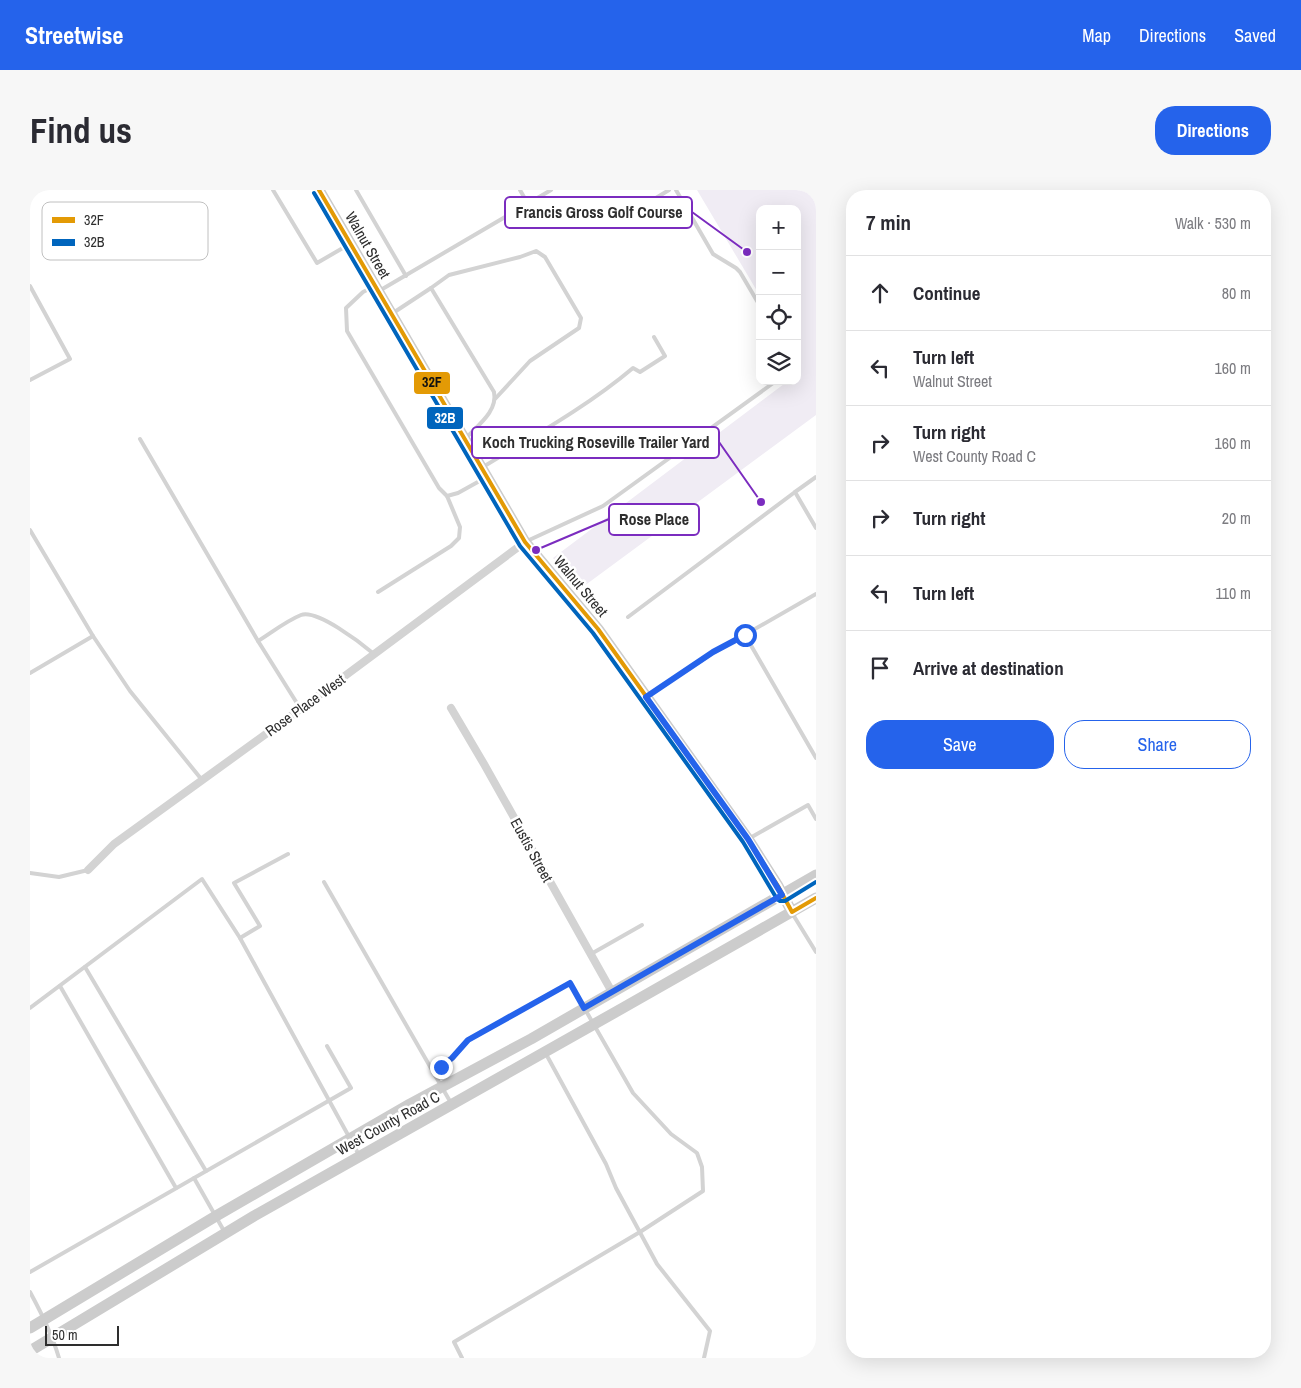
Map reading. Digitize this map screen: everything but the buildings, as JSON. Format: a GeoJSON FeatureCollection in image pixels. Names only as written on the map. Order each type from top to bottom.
{"type":"FeatureCollection","features":[{"type":"Feature","properties":{"kind":"main road","name":"Walnut Street"},"geometry":{"type":"LineString","coordinates":[[319,190],[525,542],[598,629],[748,839],[792,912]]}},
{"type":"Feature","properties":{"kind":"main road","name":"West County Road C"},"geometry":{"type":"LineString","coordinates":[[30,1328],[350,1138],[584,1008],[816,875]]}},
{"type":"Feature","properties":{"kind":"main road","name":"West County Road C"},"geometry":{"type":"LineString","coordinates":[[30,1351],[226,1232],[816,898]]}},
{"type":"Feature","properties":{"kind":"street","name":"Rose Place West"},"geometry":{"type":"LineString","coordinates":[[88,870],[114,844],[525,542]]}},
{"type":"Feature","properties":{"kind":"street","name":"Eustis Street"},"geometry":{"type":"LineString","coordinates":[[451,708],[612,992]]}},
{"type":"Feature","properties":{"kind":"lane"},"geometry":{"type":"LineString","coordinates":[[273,190],[317,263],[350,243]]}},
{"type":"Feature","properties":{"kind":"lane"},"geometry":{"type":"LineString","coordinates":[[356,190],[406,276]]}},
{"type":"Feature","properties":{"kind":"lane"},"geometry":{"type":"LineString","coordinates":[[520,190],[528,204]]}},
{"type":"Feature","properties":{"kind":"lane"},"geometry":{"type":"LineString","coordinates":[[378,592],[451,546],[459,538],[460,527],[446,496],[439,488],[348,332],[346,308],[364,292],[406,276],[552,190]]}},
{"type":"Feature","properties":{"kind":"lane"},"geometry":{"type":"LineString","coordinates":[[646,204],[669,190]]}},
{"type":"Feature","properties":{"kind":"lane"},"geometry":{"type":"LineString","coordinates":[[676,190],[713,254],[740,272],[756,299]]}},
{"type":"Feature","properties":{"kind":"lane"},"geometry":{"type":"LineString","coordinates":[[391,314],[449,275],[520,257],[536,251],[545,257],[581,318],[579,328],[530,361],[495,399]]}},
{"type":"Feature","properties":{"kind":"lane"},"geometry":{"type":"LineString","coordinates":[[30,286],[70,359],[30,380]]}},
{"type":"Feature","properties":{"kind":"lane"},"geometry":{"type":"LineString","coordinates":[[431,288],[494,392],[494,406],[465,440]]}},
{"type":"Feature","properties":{"kind":"lane"},"geometry":{"type":"LineString","coordinates":[[446,496],[458,493],[484,472],[612,386],[633,368],[640,372],[665,356],[654,337]]}},
{"type":"Feature","properties":{"kind":"lane"},"geometry":{"type":"LineString","coordinates":[[525,542],[603,506],[770,385]]}},
{"type":"Feature","properties":{"kind":"lane"},"geometry":{"type":"LineString","coordinates":[[140,439],[300,709]]}},
{"type":"Feature","properties":{"kind":"lane"},"geometry":{"type":"LineString","coordinates":[[628,617],[816,477]]}},
{"type":"Feature","properties":{"kind":"lane"},"geometry":{"type":"LineString","coordinates":[[796,492],[816,528]]}},
{"type":"Feature","properties":{"kind":"lane"},"geometry":{"type":"LineString","coordinates":[[30,530],[93,636],[130,692],[202,780]]}},
{"type":"Feature","properties":{"kind":"lane"},"geometry":{"type":"LineString","coordinates":[[646,697],[713,652],[816,594]]}},
{"type":"Feature","properties":{"kind":"lane"},"geometry":{"type":"LineString","coordinates":[[258,641],[302,614],[314,615],[347,634],[374,654]]}},
{"type":"Feature","properties":{"kind":"lane"},"geometry":{"type":"LineString","coordinates":[[745,635],[816,758]]}},
{"type":"Feature","properties":{"kind":"lane"},"geometry":{"type":"LineString","coordinates":[[30,673],[93,636]]}},
{"type":"Feature","properties":{"kind":"lane"},"geometry":{"type":"LineString","coordinates":[[748,839],[808,805],[816,819]]}},
{"type":"Feature","properties":{"kind":"lane"},"geometry":{"type":"LineString","coordinates":[[240,938],[260,926],[234,883],[288,854]]}},
{"type":"Feature","properties":{"kind":"lane"},"geometry":{"type":"LineString","coordinates":[[30,872],[60,877],[88,870]]}},
{"type":"Feature","properties":{"kind":"lane"},"geometry":{"type":"LineString","coordinates":[[30,1008],[202,879],[240,938],[360,1156]]}},
{"type":"Feature","properties":{"kind":"lane"},"geometry":{"type":"LineString","coordinates":[[324,882],[452,1104]]}},
{"type":"Feature","properties":{"kind":"lane"},"geometry":{"type":"LineString","coordinates":[[792,912],[816,952]]}},
{"type":"Feature","properties":{"kind":"lane"},"geometry":{"type":"LineString","coordinates":[[591,954],[642,925]]}},
{"type":"Feature","properties":{"kind":"lane"},"geometry":{"type":"LineString","coordinates":[[85,967],[206,1171]]}},
{"type":"Feature","properties":{"kind":"lane"},"geometry":{"type":"LineString","coordinates":[[433,1072],[452,1058],[468,1040],[570,983],[633,1093],[671,1134],[697,1153],[702,1167],[703,1191],[640,1232],[454,1342],[462,1358]]}},
{"type":"Feature","properties":{"kind":"lane"},"geometry":{"type":"LineString","coordinates":[[60,986],[176,1188]]}},
{"type":"Feature","properties":{"kind":"lane"},"geometry":{"type":"LineString","coordinates":[[30,1272],[351,1088],[327,1046]]}},
{"type":"Feature","properties":{"kind":"lane"},"geometry":{"type":"LineString","coordinates":[[544,1052],[606,1164],[657,1264],[710,1331],[704,1358]]}},
{"type":"Feature","properties":{"kind":"lane"},"geometry":{"type":"LineString","coordinates":[[194,1178],[226,1232]]}},
{"type":"Feature","properties":{"kind":"lane"},"geometry":{"type":"LineString","coordinates":[[30,1292],[53,1338],[59,1358]]}},
{"type":"Feature","properties":{"kind":"shaded area"},"geometry":{"type":"Polygon","coordinates":[[[697,190],[816,190],[816,415],[580,589],[553,558],[783,385],[801,385],[801,205],[756,205],[756,289],[697,190]]]}},
{"type":"Feature","properties":{"kind":"transit line","name":"32F"},"geometry":{"type":"LineString","coordinates":[[319,190],[525,542],[598,629],[748,839],[792,912],[816,898]]}},
{"type":"Feature","properties":{"kind":"transit line","name":"32B"},"geometry":{"type":"LineString","coordinates":[[314,193],[520,546],[593,633],[743,842],[777,899],[785,901],[816,882]]}},
{"type":"Feature","properties":{"kind":"place","name":"Francis Gross Golf Course"},"geometry":{"type":"Point","coordinates":[747,252]}},
{"type":"Feature","properties":{"kind":"place","name":"Koch Trucking Roseville Trailer Yard"},"geometry":{"type":"Point","coordinates":[761,502]}},
{"type":"Feature","properties":{"kind":"place","name":"Rose Place"},"geometry":{"type":"Point","coordinates":[536,550]}},
{"type":"Feature","properties":{"kind":"route"},"geometry":{"type":"LineString","coordinates":[[441,1067],[468,1040],[570,983],[584,1008],[782,895],[748,839],[646,697],[713,652],[745,635]]}}]}
